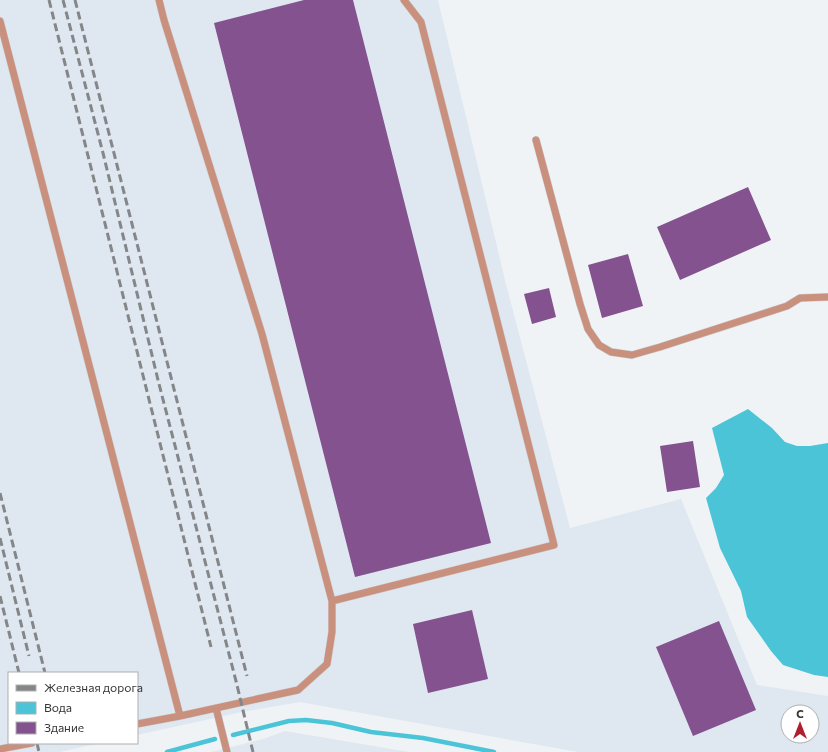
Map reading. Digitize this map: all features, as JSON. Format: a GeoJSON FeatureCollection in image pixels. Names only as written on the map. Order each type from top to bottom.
{"type":"FeatureCollection","features":[{"type":"Feature","properties":{"kind":"lane"},"geometry":{"type":"LineString","coordinates":[[138,724],[298,690],[327,664],[332,632],[332,601],[262,334],[166,27],[159,0]]}},
{"type":"Feature","properties":{"kind":"lane"},"geometry":{"type":"LineString","coordinates":[[332,601],[554,545],[421,22],[404,0]]}},
{"type":"Feature","properties":{"kind":"lane"},"geometry":{"type":"LineString","coordinates":[[0,21],[180,716]]}},
{"type":"Feature","properties":{"kind":"lane"},"geometry":{"type":"LineString","coordinates":[[536,140],[588,329],[599,345],[611,352],[632,355],[660,348],[788,306],[800,298],[828,297]]}},
{"type":"Feature","properties":{"kind":"lane"},"geometry":{"type":"LineString","coordinates":[[216,708],[227,752]]}},
{"type":"Feature","properties":{"kind":"lane"},"geometry":{"type":"LineString","coordinates":[[0,749],[27,744]]}},
{"type":"Feature","properties":{"kind":"shaded area"},"geometry":{"type":"Polygon","coordinates":[[[0,0],[438,0],[506,284],[570,528],[681,499],[757,685],[828,696],[828,752],[578,752],[300,702],[242,712],[138,735],[138,672],[8,672],[8,744],[96,744],[60,752],[0,752],[0,0]]]}},
{"type":"Feature","properties":{"kind":"shaded area"},"geometry":{"type":"Polygon","coordinates":[[[285,731],[409,752],[211,752],[263,739],[285,731]]]}},
{"type":"Feature","properties":{"kind":"water"},"geometry":{"type":"Polygon","coordinates":[[[748,409],[772,428],[785,442],[797,446],[810,446],[828,443],[828,677],[814,675],[783,665],[771,651],[747,617],[741,591],[720,548],[706,498],[716,488],[724,475],[712,428],[748,409]]]}},
{"type":"Feature","properties":{"kind":"building"},"geometry":{"type":"Polygon","coordinates":[[[304,0],[353,0],[491,543],[355,577],[214,23],[304,0]]]}},
{"type":"Feature","properties":{"kind":"building"},"geometry":{"type":"Polygon","coordinates":[[[748,187],[771,240],[680,280],[657,227],[748,187]]]}},
{"type":"Feature","properties":{"kind":"building"},"geometry":{"type":"Polygon","coordinates":[[[628,254],[643,306],[602,318],[588,265],[628,254]]]}},
{"type":"Feature","properties":{"kind":"building"},"geometry":{"type":"Polygon","coordinates":[[[549,288],[556,317],[532,324],[524,294],[549,288]]]}},
{"type":"Feature","properties":{"kind":"building"},"geometry":{"type":"Polygon","coordinates":[[[693,441],[700,487],[667,492],[660,446],[693,441]]]}},
{"type":"Feature","properties":{"kind":"building"},"geometry":{"type":"Polygon","coordinates":[[[472,610],[488,679],[428,693],[413,624],[472,610]]]}},
{"type":"Feature","properties":{"kind":"building"},"geometry":{"type":"Polygon","coordinates":[[[719,621],[756,710],[693,736],[656,647],[719,621]]]}},
{"type":"Feature","properties":{"kind":"waterway"},"geometry":{"type":"LineString","coordinates":[[233,735],[289,721],[306,720],[332,723],[371,732],[423,738],[494,752]]}},
{"type":"Feature","properties":{"kind":"waterway"},"geometry":{"type":"LineString","coordinates":[[167,752],[215,739]]}},
{"type":"Feature","properties":{"kind":"railway"},"geometry":{"type":"LineString","coordinates":[[49,0],[211,647]]}},
{"type":"Feature","properties":{"kind":"railway"},"geometry":{"type":"LineString","coordinates":[[63,0],[103,153],[159,384],[253,752]]}},
{"type":"Feature","properties":{"kind":"railway"},"geometry":{"type":"LineString","coordinates":[[75,0],[247,676]]}},
{"type":"Feature","properties":{"kind":"railway"},"geometry":{"type":"LineString","coordinates":[[0,493],[45,672]]}},
{"type":"Feature","properties":{"kind":"railway"},"geometry":{"type":"LineString","coordinates":[[0,538],[29,656]]}},
{"type":"Feature","properties":{"kind":"railway"},"geometry":{"type":"LineString","coordinates":[[0,596],[19,672]]}},
{"type":"Feature","properties":{"kind":"railway"},"geometry":{"type":"LineString","coordinates":[[37,744],[39,752]]}}]}
